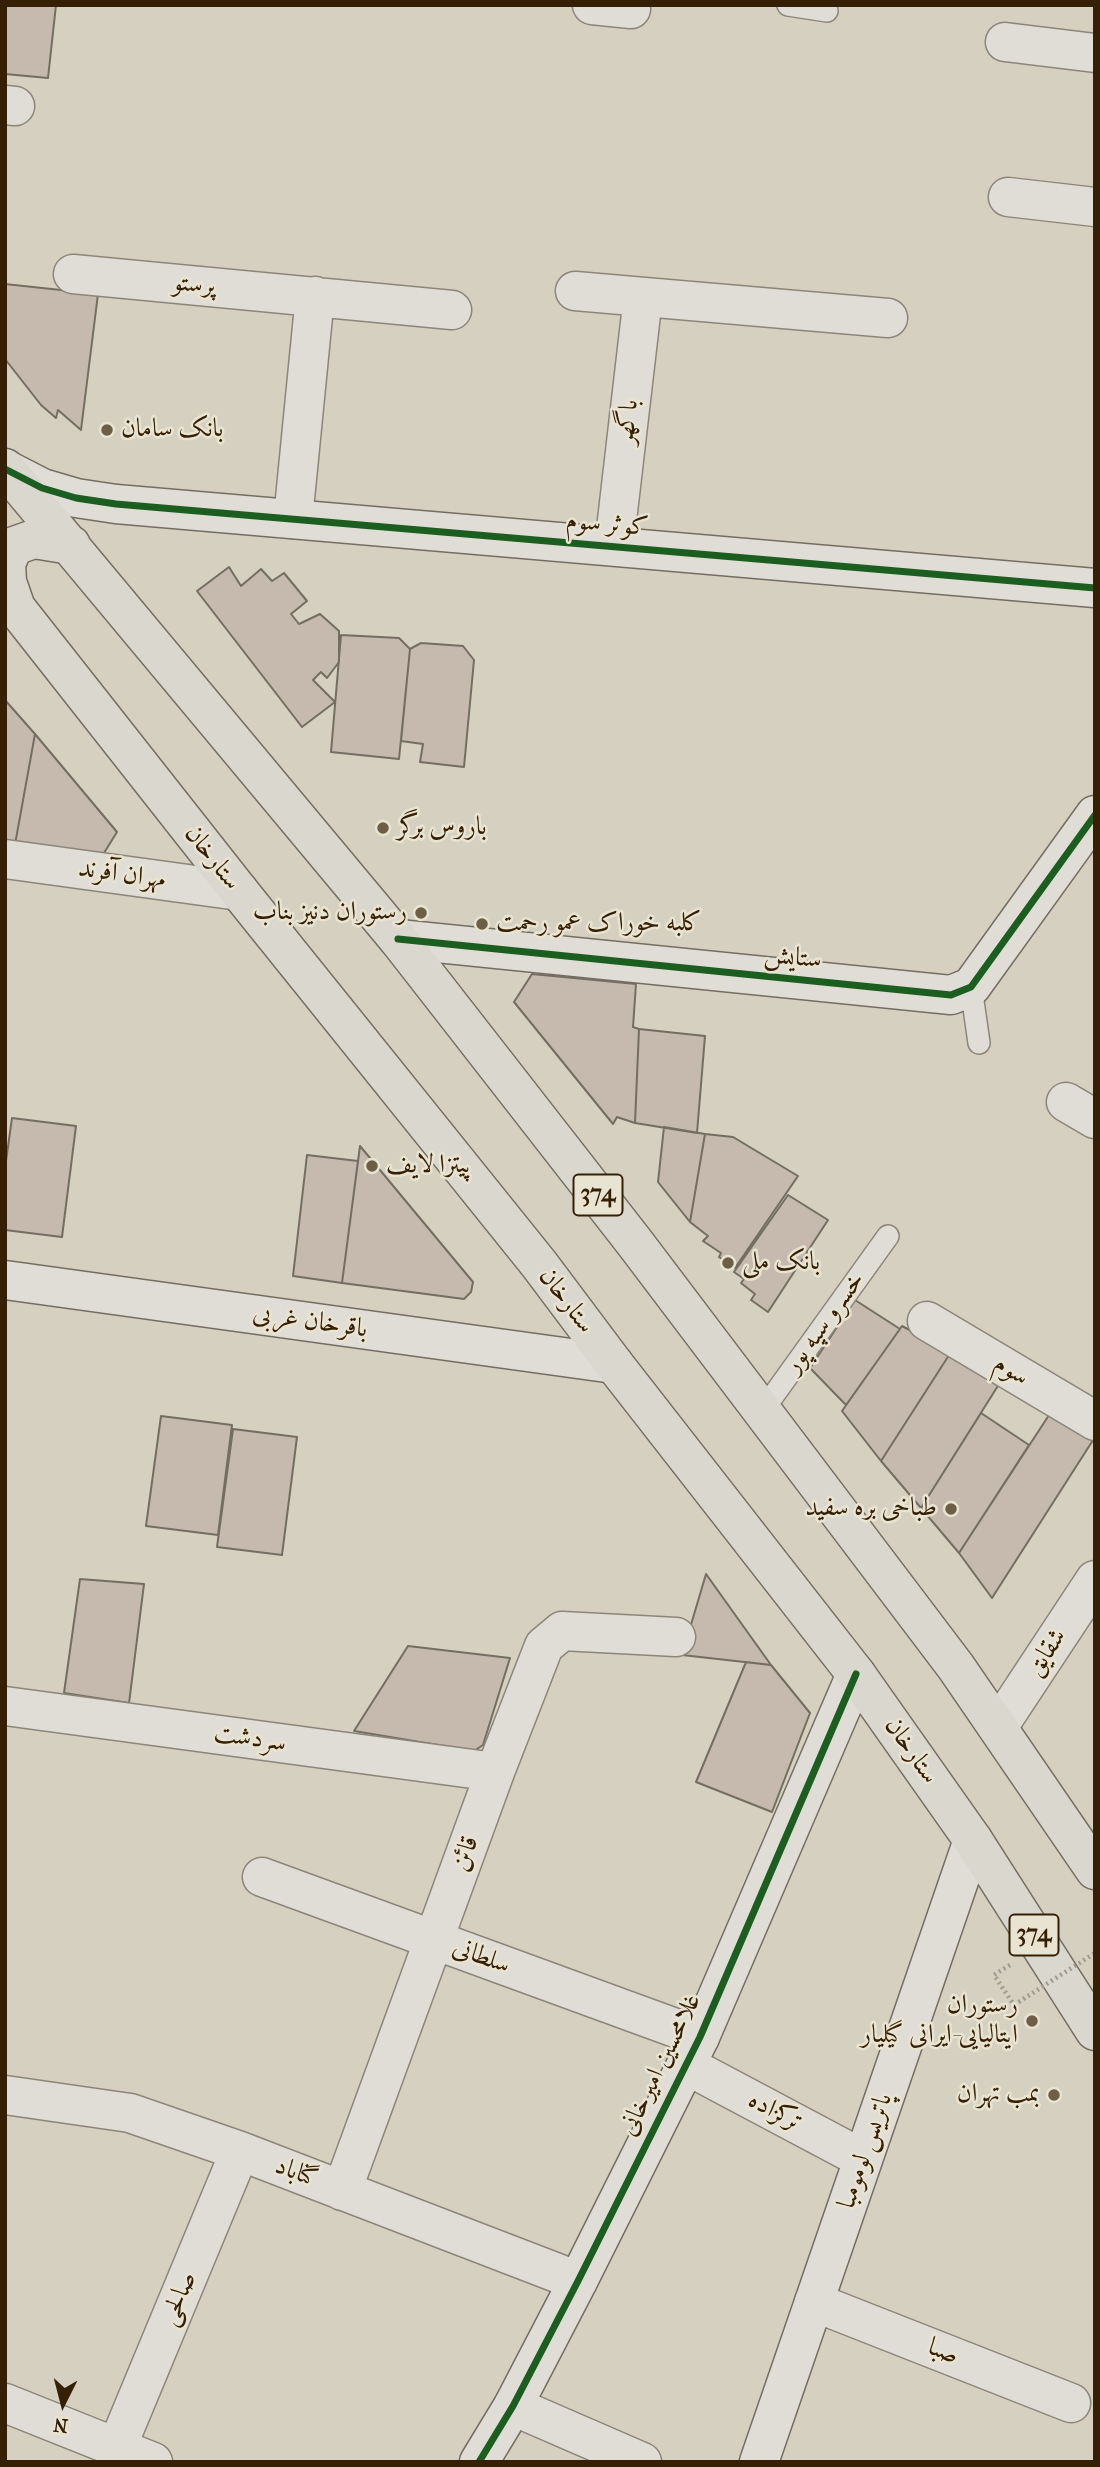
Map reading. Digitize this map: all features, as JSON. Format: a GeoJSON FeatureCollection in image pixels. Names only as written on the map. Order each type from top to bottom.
{"type":"FeatureCollection","features":[{"type":"Feature","properties":{"kind":"main road","name":"374"},"geometry":{"type":"LineString","coordinates":[[6,469],[398,939],[763,1410],[956,1667],[1095,1870]]}},
{"type":"Feature","properties":{"kind":"main road"},"geometry":{"type":"LineString","coordinates":[[11,601],[6,563],[15,546],[34,539],[71,545]]}},
{"type":"Feature","properties":{"kind":"main road","name":"ستارخان"},"geometry":{"type":"LineString","coordinates":[[11,601],[239,891],[539,1264],[856,1674],[973,1840],[1095,2031]]}},
{"type":"Feature","properties":{"kind":"street"},"geometry":{"type":"LineString","coordinates":[[592,5],[631,9]]}},
{"type":"Feature","properties":{"kind":"street"},"geometry":{"type":"LineString","coordinates":[[1005,42],[1095,53]]}},
{"type":"Feature","properties":{"kind":"street"},"geometry":{"type":"LineString","coordinates":[[1008,197],[1095,206]]}},
{"type":"Feature","properties":{"kind":"street","name":"پرستو"},"geometry":{"type":"LineString","coordinates":[[73,274],[452,310]]}},
{"type":"Feature","properties":{"kind":"street"},"geometry":{"type":"LineString","coordinates":[[575,292],[888,318]]}},
{"type":"Feature","properties":{"kind":"street"},"geometry":{"type":"LineString","coordinates":[[293,519],[315,296]]}},
{"type":"Feature","properties":{"kind":"street","name":"باگهر"},"geometry":{"type":"LineString","coordinates":[[614,546],[643,297]]}},
{"type":"Feature","properties":{"kind":"street","name":"کوثر سوم"},"geometry":{"type":"LineString","coordinates":[[6,469],[42,488],[76,498],[116,504],[1095,589]]}},
{"type":"Feature","properties":{"kind":"street"},"geometry":{"type":"LineString","coordinates":[[95,578],[84,544],[85,526],[92,514],[116,504]]}},
{"type":"Feature","properties":{"kind":"street"},"geometry":{"type":"LineString","coordinates":[[971,987],[1089,833]]}},
{"type":"Feature","properties":{"kind":"street","name":"مهران آفرند"},"geometry":{"type":"LineString","coordinates":[[5,859],[239,891]]}},
{"type":"Feature","properties":{"kind":"street","name":"ستایش"},"geometry":{"type":"LineString","coordinates":[[398,939],[951,995],[971,987]]}},
{"type":"Feature","properties":{"kind":"street","name":"باقرخان غربی"},"geometry":{"type":"LineString","coordinates":[[5,1280],[614,1364]]}},
{"type":"Feature","properties":{"kind":"street","name":"سوم"},"geometry":{"type":"LineString","coordinates":[[927,1321],[1095,1421]]}},
{"type":"Feature","properties":{"kind":"street","name":"شقایق"},"geometry":{"type":"LineString","coordinates":[[998,1727],[1091,1593]]}},
{"type":"Feature","properties":{"kind":"street","name":"قائن"},"geometry":{"type":"LineString","coordinates":[[342,2191],[495,1772],[544,1646],[562,1632],[676,1637]]}},
{"type":"Feature","properties":{"kind":"street","name":"غلامحسین امیرخانی"},"geometry":{"type":"LineString","coordinates":[[479,2462],[513,2406],[693,2051],[856,1674]]}},
{"type":"Feature","properties":{"kind":"street","name":"سردشت"},"geometry":{"type":"LineString","coordinates":[[5,1706],[495,1772]]}},
{"type":"Feature","properties":{"kind":"street","name":"پاتریس لومومبا"},"geometry":{"type":"LineString","coordinates":[[759,2462],[973,1840]]}},
{"type":"Feature","properties":{"kind":"street","name":"سلطانی"},"geometry":{"type":"LineString","coordinates":[[262,1877],[434,1940],[693,2051]]}},
{"type":"Feature","properties":{"kind":"street","name":"ترکزاده"},"geometry":{"type":"LineString","coordinates":[[693,2051],[863,2159]]}},
{"type":"Feature","properties":{"kind":"street","name":"گناباد"},"geometry":{"type":"LineString","coordinates":[[5,2095],[130,2113],[240,2151],[578,2281]]}},
{"type":"Feature","properties":{"kind":"street","name":"صالحی"},"geometry":{"type":"LineString","coordinates":[[117,2447],[240,2151]]}},
{"type":"Feature","properties":{"kind":"street","name":"صبا"},"geometry":{"type":"LineString","coordinates":[[814,2302],[1071,2403]]}},
{"type":"Feature","properties":{"kind":"street"},"geometry":{"type":"LineString","coordinates":[[5,2403],[153,2462]]}},
{"type":"Feature","properties":{"kind":"street"},"geometry":{"type":"LineString","coordinates":[[513,2406],[642,2462]]}},
{"type":"Feature","properties":{"kind":"lane"},"geometry":{"type":"LineString","coordinates":[[788,5],[827,10]]}},
{"type":"Feature","properties":{"kind":"lane"},"geometry":{"type":"LineString","coordinates":[[971,987],[979,1043]]}},
{"type":"Feature","properties":{"kind":"lane","name":"خسرو سپه پور"},"geometry":{"type":"LineString","coordinates":[[763,1410],[888,1236]]}},
{"type":"Feature","properties":{"kind":"path"},"geometry":{"type":"LineString","coordinates":[[994,1975],[1014,2005],[1095,1953]]}},
{"type":"Feature","properties":{"kind":"building"},"geometry":{"type":"Polygon","coordinates":[[[5,5],[56,5],[48,78],[5,74],[5,5]]]}},
{"type":"Feature","properties":{"kind":"building"},"geometry":{"type":"Polygon","coordinates":[[[5,284],[98,294],[81,430],[58,410],[56,418],[41,405],[5,359],[5,284]]]}},
{"type":"Feature","properties":{"kind":"building"},"geometry":{"type":"Polygon","coordinates":[[[229,567],[241,586],[261,569],[272,581],[284,573],[307,601],[291,614],[299,624],[320,614],[339,631],[339,662],[327,678],[321,672],[313,680],[335,702],[302,727],[197,591],[229,567]]]}},
{"type":"Feature","properties":{"kind":"building"},"geometry":{"type":"Polygon","coordinates":[[[341,635],[399,638],[410,649],[399,759],[331,752],[341,635]]]}},
{"type":"Feature","properties":{"kind":"building"},"geometry":{"type":"Polygon","coordinates":[[[421,643],[463,646],[474,660],[464,767],[420,762],[423,744],[401,741],[410,649],[421,643]]]}},
{"type":"Feature","properties":{"kind":"building"},"geometry":{"type":"Polygon","coordinates":[[[5,700],[35,734],[14,850],[5,849],[5,700]]]}},
{"type":"Feature","properties":{"kind":"building"},"geometry":{"type":"Polygon","coordinates":[[[35,734],[117,832],[99,861],[14,850],[35,734]]]}},
{"type":"Feature","properties":{"kind":"building"},"geometry":{"type":"Polygon","coordinates":[[[532,974],[636,984],[633,1027],[639,1029],[635,1123],[617,1117],[613,1124],[514,1002],[532,974]]]}},
{"type":"Feature","properties":{"kind":"building"},"geometry":{"type":"Polygon","coordinates":[[[639,1029],[705,1036],[697,1133],[635,1123],[639,1029]]]}},
{"type":"Feature","properties":{"kind":"building"},"geometry":{"type":"Polygon","coordinates":[[[12,1118],[76,1126],[62,1237],[5,1230],[5,1168],[12,1118]]]}},
{"type":"Feature","properties":{"kind":"building"},"geometry":{"type":"Polygon","coordinates":[[[664,1127],[705,1134],[690,1222],[658,1182],[664,1127]]]}},
{"type":"Feature","properties":{"kind":"building"},"geometry":{"type":"Polygon","coordinates":[[[705,1134],[733,1137],[798,1176],[735,1268],[719,1257],[721,1253],[703,1241],[708,1236],[690,1222],[705,1134]]]}},
{"type":"Feature","properties":{"kind":"building"},"geometry":{"type":"Polygon","coordinates":[[[360,1146],[473,1282],[471,1292],[464,1299],[342,1283],[360,1146]]]}},
{"type":"Feature","properties":{"kind":"building"},"geometry":{"type":"Polygon","coordinates":[[[307,1155],[358,1161],[342,1283],[293,1276],[307,1155]]]}},
{"type":"Feature","properties":{"kind":"building"},"geometry":{"type":"Polygon","coordinates":[[[788,1195],[828,1220],[768,1312],[751,1300],[755,1294],[741,1283],[744,1279],[734,1272],[788,1195]]]}},
{"type":"Feature","properties":{"kind":"building"},"geometry":{"type":"Polygon","coordinates":[[[855,1300],[900,1329],[846,1405],[810,1368],[855,1300]]]}},
{"type":"Feature","properties":{"kind":"building"},"geometry":{"type":"Polygon","coordinates":[[[902,1326],[951,1352],[881,1461],[842,1411],[902,1326]]]}},
{"type":"Feature","properties":{"kind":"building"},"geometry":{"type":"Polygon","coordinates":[[[951,1352],[1001,1381],[921,1508],[881,1461],[951,1352]]]}},
{"type":"Feature","properties":{"kind":"building"},"geometry":{"type":"Polygon","coordinates":[[[1051,1412],[1095,1437],[992,1598],[959,1553],[1051,1412]]]}},
{"type":"Feature","properties":{"kind":"building"},"geometry":{"type":"Polygon","coordinates":[[[981,1413],[1029,1445],[959,1553],[921,1508],[981,1413]]]}},
{"type":"Feature","properties":{"kind":"building"},"geometry":{"type":"Polygon","coordinates":[[[161,1416],[232,1425],[218,1535],[146,1526],[161,1416]]]}},
{"type":"Feature","properties":{"kind":"building"},"geometry":{"type":"Polygon","coordinates":[[[233,1429],[297,1437],[282,1555],[217,1547],[233,1429]]]}},
{"type":"Feature","properties":{"kind":"building"},"geometry":{"type":"Polygon","coordinates":[[[706,1574],[771,1665],[682,1655],[706,1574]]]}},
{"type":"Feature","properties":{"kind":"building"},"geometry":{"type":"Polygon","coordinates":[[[80,1579],[144,1584],[129,1703],[64,1693],[80,1579]]]}},
{"type":"Feature","properties":{"kind":"building"},"geometry":{"type":"Polygon","coordinates":[[[408,1646],[510,1658],[483,1745],[474,1751],[354,1731],[408,1646]]]}},
{"type":"Feature","properties":{"kind":"building"},"geometry":{"type":"Polygon","coordinates":[[[746,1662],[771,1665],[810,1713],[772,1812],[696,1782],[746,1662]]]}},
{"type":"Feature","properties":{"kind":"cycle path"},"geometry":{"type":"LineString","coordinates":[[7,470],[42,488],[76,498],[116,504],[1095,588]]}},
{"type":"Feature","properties":{"kind":"cycle path"},"geometry":{"type":"LineString","coordinates":[[398,939],[951,995],[971,987],[1095,815]]}},
{"type":"Feature","properties":{"kind":"cycle path"},"geometry":{"type":"LineString","coordinates":[[479,2462],[513,2406],[700,2037],[856,1674]]}},
{"type":"Feature","properties":{"kind":"place","name":"بانک سامان"},"geometry":{"type":"Point","coordinates":[107,430]}},
{"type":"Feature","properties":{"kind":"place","name":"باروس برگر"},"geometry":{"type":"Point","coordinates":[383,828]}},
{"type":"Feature","properties":{"kind":"place","name":"رستوران دنیز بناب"},"geometry":{"type":"Point","coordinates":[421,913]}},
{"type":"Feature","properties":{"kind":"place","name":"کلبه خوراک عمو رحمت"},"geometry":{"type":"Point","coordinates":[482,924]}},
{"type":"Feature","properties":{"kind":"place","name":"پیتزا لایف"},"geometry":{"type":"Point","coordinates":[372,1166]}},
{"type":"Feature","properties":{"kind":"place","name":"بانک ملی"},"geometry":{"type":"Point","coordinates":[728,1263]}},
{"type":"Feature","properties":{"kind":"place","name":"طباخی بره سفید"},"geometry":{"type":"Point","coordinates":[951,1509]}},
{"type":"Feature","properties":{"kind":"place","name":"رستوران ایتالیایی-ایرانی گیلیار"},"geometry":{"type":"Point","coordinates":[1032,2021]}},
{"type":"Feature","properties":{"kind":"place","name":"بمب تهران"},"geometry":{"type":"Point","coordinates":[1054,2095]}}]}
